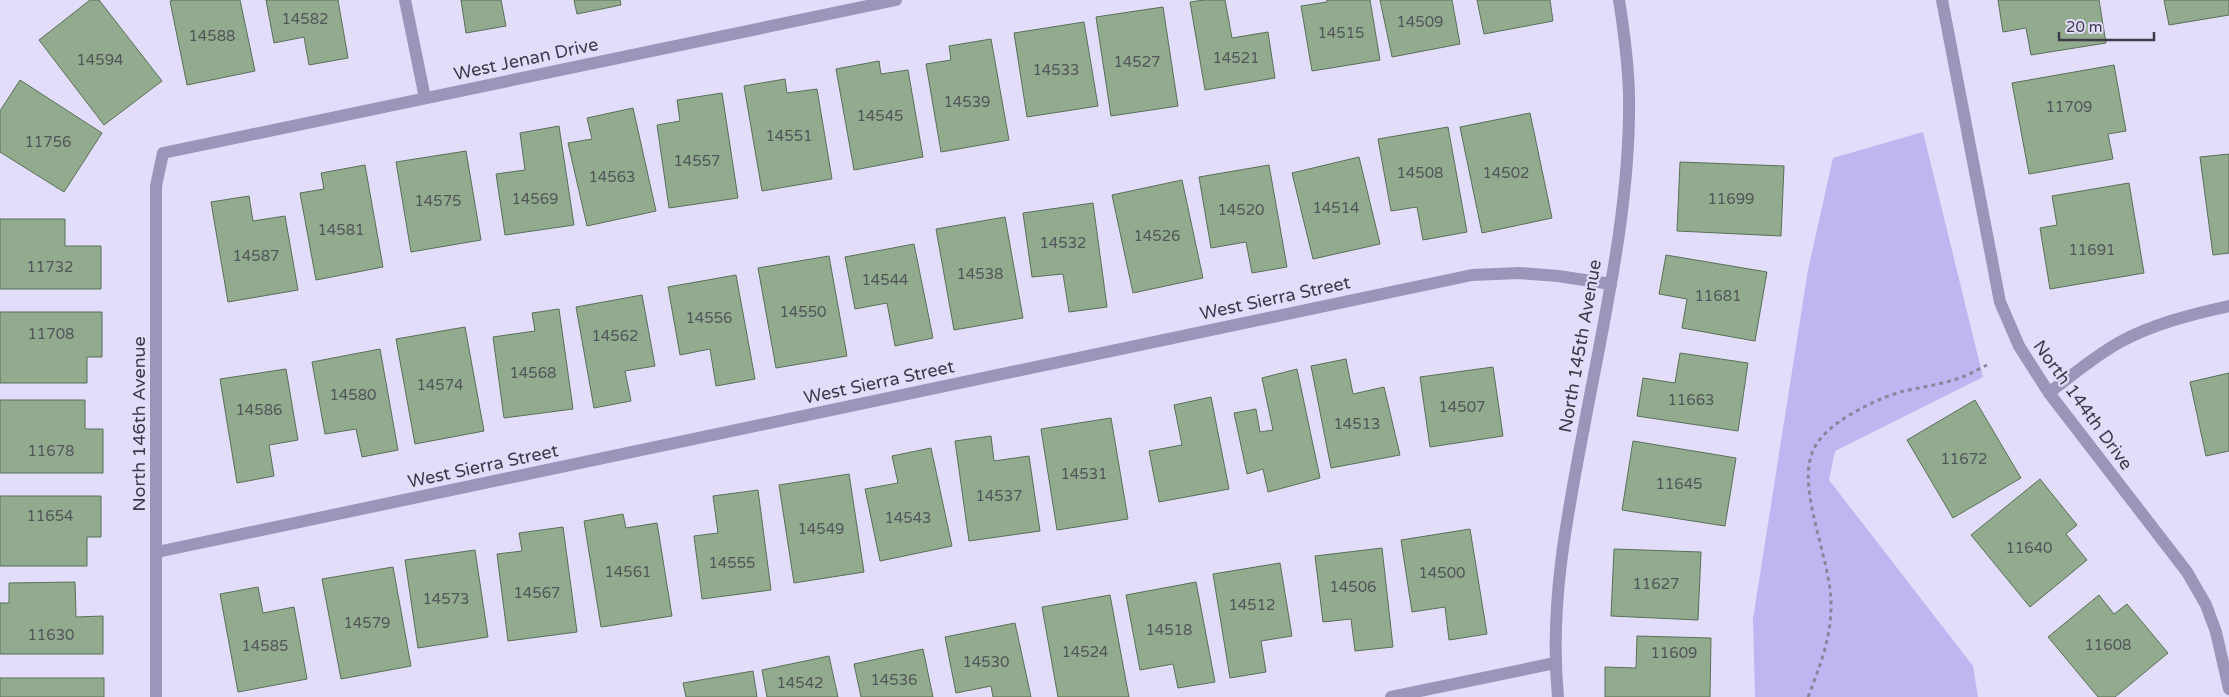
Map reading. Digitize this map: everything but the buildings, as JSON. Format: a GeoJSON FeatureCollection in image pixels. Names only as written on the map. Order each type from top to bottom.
{"type":"FeatureCollection","features":[{"type":"Feature","properties":{"kind":"street"},"geometry":{"type":"LineString","coordinates":[[405,0],[425,98]]}},
{"type":"Feature","properties":{"kind":"street","name":"West Jenan Drive"},"geometry":{"type":"LineString","coordinates":[[163,153],[896,0]]}},
{"type":"Feature","properties":{"kind":"street","name":"North 145th Avenue"},"geometry":{"type":"LineString","coordinates":[[1558,697],[1555,663],[1556,606],[1570,499],[1611,284],[1623,194],[1629,93],[1619,0]]}},
{"type":"Feature","properties":{"kind":"street","name":"North 144th Drive"},"geometry":{"type":"LineString","coordinates":[[1942,0],[2000,302],[2019,346],[2048,393],[2187,572],[2206,605],[2216,632],[2229,688]]}},
{"type":"Feature","properties":{"kind":"street","name":"North 146th Avenue"},"geometry":{"type":"LineString","coordinates":[[156,697],[156,186],[163,153]]}},
{"type":"Feature","properties":{"kind":"street","name":"West Sierra Street"},"geometry":{"type":"LineString","coordinates":[[157,552],[1472,275],[1518,273],[1558,276],[1611,284]]}},
{"type":"Feature","properties":{"kind":"street"},"geometry":{"type":"LineString","coordinates":[[2048,393],[2079,369],[2121,341],[2167,322],[2229,306]]}},
{"type":"Feature","properties":{"kind":"street"},"geometry":{"type":"LineString","coordinates":[[1391,697],[1555,663]]}},
{"type":"Feature","properties":{"kind":"path"},"geometry":{"type":"LineString","coordinates":[[1808,697],[1819,669],[1831,624],[1831,600],[1827,566],[1810,494],[1810,460],[1816,444],[1825,433],[1838,423],[1866,407],[1903,392],[1962,377],[1987,365]]}},
{"type":"Feature","properties":{"kind":"shaded area"},"geometry":{"type":"Polygon","coordinates":[[[1923,132],[1983,377],[1835,451],[1829,480],[1973,666],[1978,697],[1755,697],[1753,619],[1808,270],[1833,158],[1923,132]]]}}]}
